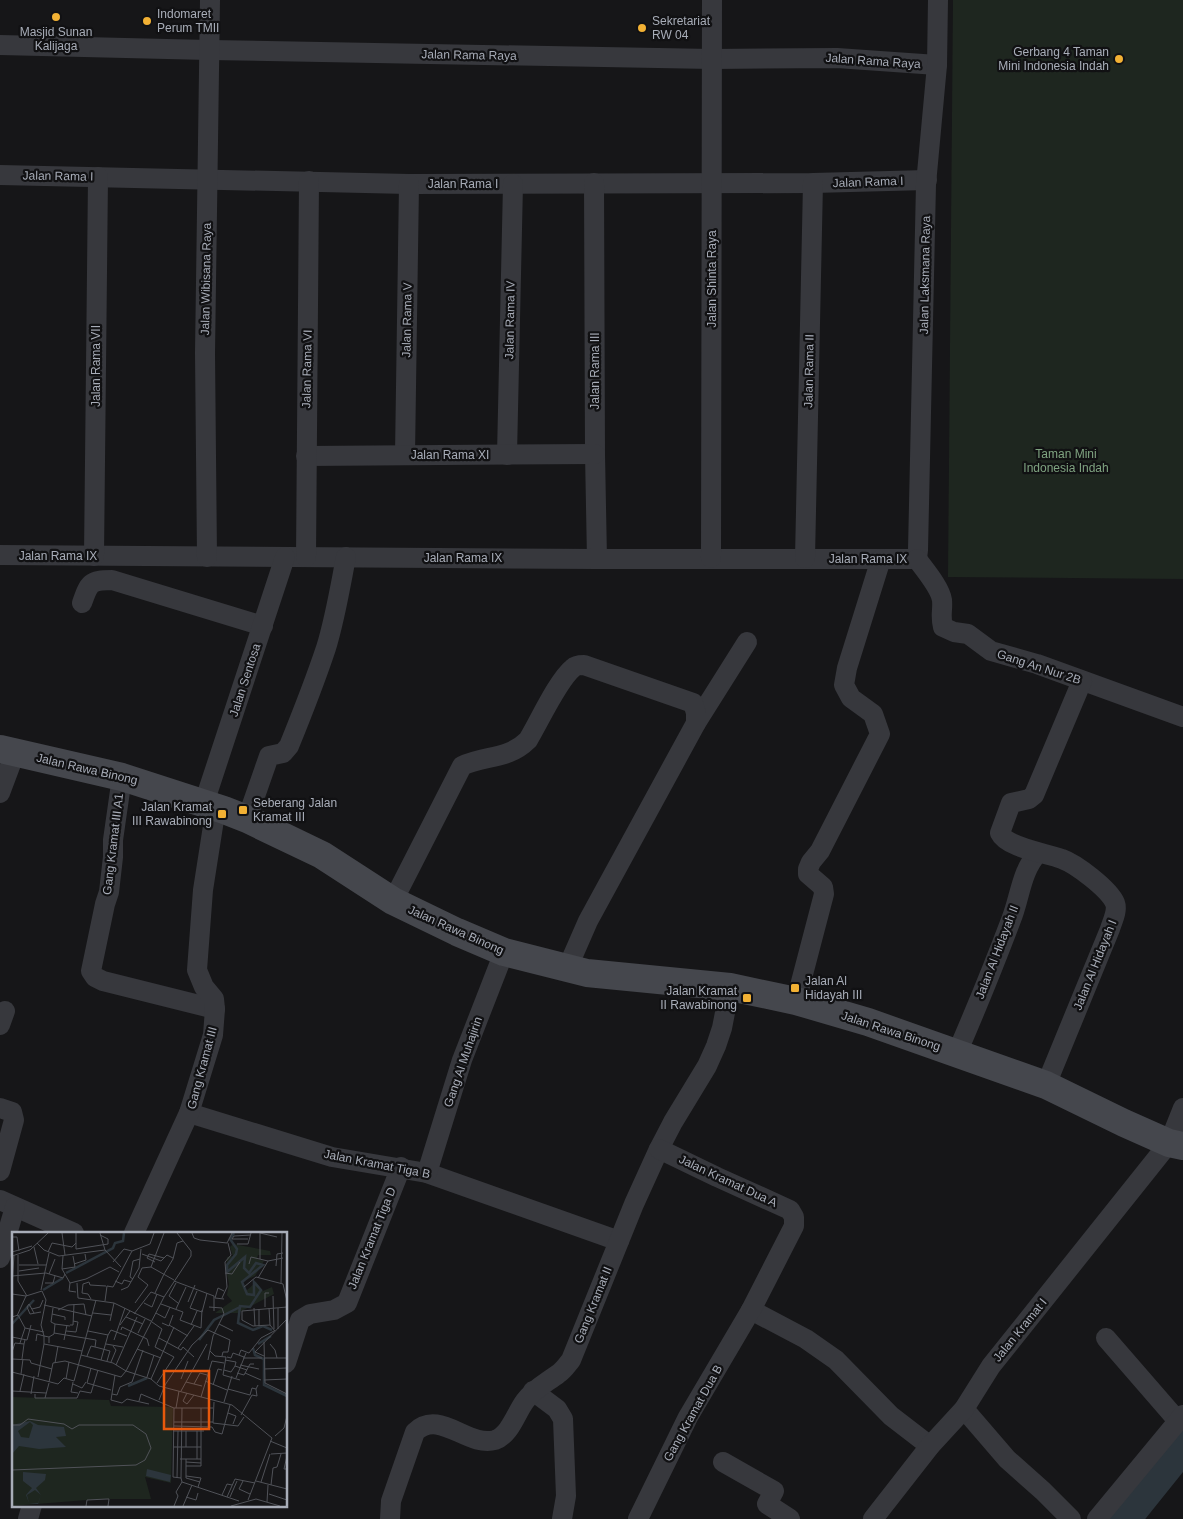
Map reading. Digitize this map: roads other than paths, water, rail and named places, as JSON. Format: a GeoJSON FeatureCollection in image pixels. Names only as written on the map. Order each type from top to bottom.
{"type":"FeatureCollection","features":[{"type":"Feature","properties":{"kind":"main road","name":"Jalan Rawa Binong"},"geometry":{"type":"LineString","coordinates":[[8,751],[122,776],[247,819],[322,855],[392,901],[504,952],[567,969],[607,976],[730,987],[796,1001],[868,1022],[1046,1084],[1124,1123],[1176,1144]]}},
{"type":"Feature","properties":{"kind":"street","name":"Jalan Wibisana Raya"},"geometry":{"type":"LineString","coordinates":[[207,557],[205,354],[210,0]]}},
{"type":"Feature","properties":{"kind":"street","name":"Jalan Shinta Raya"},"geometry":{"type":"LineString","coordinates":[[711,558],[712,0]]}},
{"type":"Feature","properties":{"kind":"street","name":"Jalan Laksmana Raya"},"geometry":{"type":"LineString","coordinates":[[918,554],[927,180],[937,66],[938,0]]}},
{"type":"Feature","properties":{"kind":"street","name":"Jalan Rama Raya"},"geometry":{"type":"LineString","coordinates":[[0,45],[712,59],[837,58],[937,66]]}},
{"type":"Feature","properties":{"kind":"street","name":"Jalan Rama I"},"geometry":{"type":"LineString","coordinates":[[0,175],[409,184],[712,184],[927,180]]}},
{"type":"Feature","properties":{"kind":"street","name":"Jalan Rama VII"},"geometry":{"type":"LineString","coordinates":[[94,556],[98,177]]}},
{"type":"Feature","properties":{"kind":"street","name":"Jalan Rama VI"},"geometry":{"type":"LineString","coordinates":[[306,557],[309,181]]}},
{"type":"Feature","properties":{"kind":"street","name":"Jalan Rama III"},"geometry":{"type":"LineString","coordinates":[[594,183],[595,454],[598,560]]}},
{"type":"Feature","properties":{"kind":"street","name":"Jalan Rama II"},"geometry":{"type":"LineString","coordinates":[[805,558],[814,183]]}},
{"type":"Feature","properties":{"kind":"street","name":"Jalan Rama V"},"geometry":{"type":"LineString","coordinates":[[405,455],[409,184]]}},
{"type":"Feature","properties":{"kind":"street","name":"Jalan Rama IV"},"geometry":{"type":"LineString","coordinates":[[507,456],[513,184]]}},
{"type":"Feature","properties":{"kind":"street","name":"Jalan Rama XI"},"geometry":{"type":"LineString","coordinates":[[306,456],[595,454]]}},
{"type":"Feature","properties":{"kind":"street","name":"Jalan Rama IX"},"geometry":{"type":"LineString","coordinates":[[0,556],[598,560],[711,558],[881,559],[918,554]]}},
{"type":"Feature","properties":{"kind":"street","name":"Gang An Nur 2B"},"geometry":{"type":"LineString","coordinates":[[918,554],[940,591],[942,598],[940,617],[943,627],[954,632],[968,634],[991,652],[1037,664],[1183,717]]}},
{"type":"Feature","properties":{"kind":"street","name":"Jalan Sentosa"},"geometry":{"type":"LineString","coordinates":[[210,805],[285,557]]}},
{"type":"Feature","properties":{"kind":"street"},"geometry":{"type":"LineString","coordinates":[[247,819],[269,756],[282,753],[289,746],[312,687],[334,620],[346,558]]}},
{"type":"Feature","properties":{"kind":"street"},"geometry":{"type":"LineString","coordinates":[[796,1001],[824,894],[823,887],[808,874],[808,869],[820,851],[880,734],[873,714],[851,698],[844,685],[847,668],[881,559]]}},
{"type":"Feature","properties":{"kind":"street"},"geometry":{"type":"LineString","coordinates":[[82,603],[88,584],[96,580],[112,580],[263,626]]}},
{"type":"Feature","properties":{"kind":"street"},"geometry":{"type":"LineString","coordinates":[[567,969],[588,921],[696,723],[747,642]]}},
{"type":"Feature","properties":{"kind":"street"},"geometry":{"type":"LineString","coordinates":[[392,901],[462,766],[514,752],[523,746],[562,681],[572,668],[577,665],[584,665],[693,703],[696,723]]}},
{"type":"Feature","properties":{"kind":"street"},"geometry":{"type":"LineString","coordinates":[[1038,853],[1004,839],[1000,833],[1011,803],[1029,799],[1034,795],[1082,681]]}},
{"type":"Feature","properties":{"kind":"street"},"geometry":{"type":"LineString","coordinates":[[0,793],[8,751]]}},
{"type":"Feature","properties":{"kind":"street","name":"Gang Kramat III A1"},"geometry":{"type":"LineString","coordinates":[[122,776],[113,840],[109,892],[91,971],[103,981],[215,1009]]}},
{"type":"Feature","properties":{"kind":"street","name":"Gang Kramat III"},"geometry":{"type":"LineString","coordinates":[[134,1232],[189,1113],[213,1035],[214,999],[204,987],[197,970],[210,805]]}},
{"type":"Feature","properties":{"kind":"street","name":"Jalan Al Hidayah II"},"geometry":{"type":"LineString","coordinates":[[957,1053],[1012,918],[1030,861],[1038,853]]}},
{"type":"Feature","properties":{"kind":"street","name":"Jalan Al Hidayah I"},"geometry":{"type":"LineString","coordinates":[[1038,853],[1063,859],[1089,876],[1103,888],[1115,904],[1115,914],[1046,1084]]}},
{"type":"Feature","properties":{"kind":"street","name":"Gang Al Muhajirin"},"geometry":{"type":"LineString","coordinates":[[427,1172],[462,1060],[504,952]]}},
{"type":"Feature","properties":{"kind":"street","name":"Gang Kramat II"},"geometry":{"type":"LineString","coordinates":[[390,1519],[391,1501],[415,1432],[420,1426],[440,1425],[480,1440],[495,1440],[506,1433],[524,1402],[533,1391],[559,1373],[571,1360],[619,1241],[659,1149],[716,1046],[722,1028],[730,987]]}},
{"type":"Feature","properties":{"kind":"street"},"geometry":{"type":"LineString","coordinates":[[0,1108],[6,1108],[12,1112],[14,1120],[7,1151],[0,1170]]}},
{"type":"Feature","properties":{"kind":"street","name":"Jalan Kramat I"},"geometry":{"type":"LineString","coordinates":[[873,1519],[930,1446],[964,1409],[991,1366],[1176,1144],[1183,1108]]}},
{"type":"Feature","properties":{"kind":"street","name":"Jalan Kramat Tiga B"},"geometry":{"type":"LineString","coordinates":[[189,1113],[332,1157],[427,1172],[619,1241]]}},
{"type":"Feature","properties":{"kind":"street","name":"Jalan Kramat Dua A"},"geometry":{"type":"LineString","coordinates":[[659,1149],[790,1210],[794,1217],[794,1226],[751,1310]]}},
{"type":"Feature","properties":{"kind":"street","name":"Jalan Kramat Tiga D"},"geometry":{"type":"LineString","coordinates":[[288,1357],[300,1320],[310,1314],[334,1310],[347,1303],[400,1167]]}},
{"type":"Feature","properties":{"kind":"street"},"geometry":{"type":"LineString","coordinates":[[0,1258],[7,1203],[72,1232]]}},
{"type":"Feature","properties":{"kind":"street"},"geometry":{"type":"LineString","coordinates":[[751,1310],[806,1339],[836,1360],[891,1416],[930,1446]]}},
{"type":"Feature","properties":{"kind":"street","name":"Gang Kramat Dua B"},"geometry":{"type":"LineString","coordinates":[[638,1519],[688,1417],[751,1310]]}},
{"type":"Feature","properties":{"kind":"street"},"geometry":{"type":"LineString","coordinates":[[1097,1519],[1180,1418],[1106,1338]]}},
{"type":"Feature","properties":{"kind":"street"},"geometry":{"type":"LineString","coordinates":[[533,1391],[557,1409],[563,1419],[566,1496],[562,1519]]}},
{"type":"Feature","properties":{"kind":"street"},"geometry":{"type":"LineString","coordinates":[[964,1409],[1007,1459],[1044,1491],[1071,1519]]}},
{"type":"Feature","properties":{"kind":"street"},"geometry":{"type":"LineString","coordinates":[[723,1462],[774,1491],[767,1504],[790,1519]]}},
{"type":"Feature","properties":{"kind":"street"},"geometry":{"type":"LineString","coordinates":[[28,1519],[32,1506]]}},
{"type":"Feature","properties":{"kind":"waterway"},"geometry":{"type":"LineString","coordinates":[[1117,1519],[1183,1437]]}},
{"type":"Feature","properties":{"kind":"place","name":"Masjid Sunan Kalijaga"},"geometry":{"type":"Point","coordinates":[56,17]}},
{"type":"Feature","properties":{"kind":"place","name":"Indomaret Perum TMII"},"geometry":{"type":"Point","coordinates":[147,21]}},
{"type":"Feature","properties":{"kind":"place","name":"Sekretariat RW 04"},"geometry":{"type":"Point","coordinates":[642,28]}},
{"type":"Feature","properties":{"kind":"place","name":"Gerbang 4 Taman Mini Indonesia Indah"},"geometry":{"type":"Point","coordinates":[1119,59]}},
{"type":"Feature","properties":{"kind":"place","name":"Seberang Jalan Kramat III"},"geometry":{"type":"Point","coordinates":[243,810]}},
{"type":"Feature","properties":{"kind":"place","name":"Jalan Kramat III Rawabinong"},"geometry":{"type":"Point","coordinates":[222,814]}},
{"type":"Feature","properties":{"kind":"place","name":"Jalan Al Hidayah III"},"geometry":{"type":"Point","coordinates":[795,988]}},
{"type":"Feature","properties":{"kind":"place","name":"Jalan Kramat II Rawabinong"},"geometry":{"type":"Point","coordinates":[747,998]}},
{"type":"Feature","properties":{"kind":"park label","name":"Taman Mini Indonesia Indah"},"geometry":{"type":"Point","coordinates":[1066,461]}}]}
